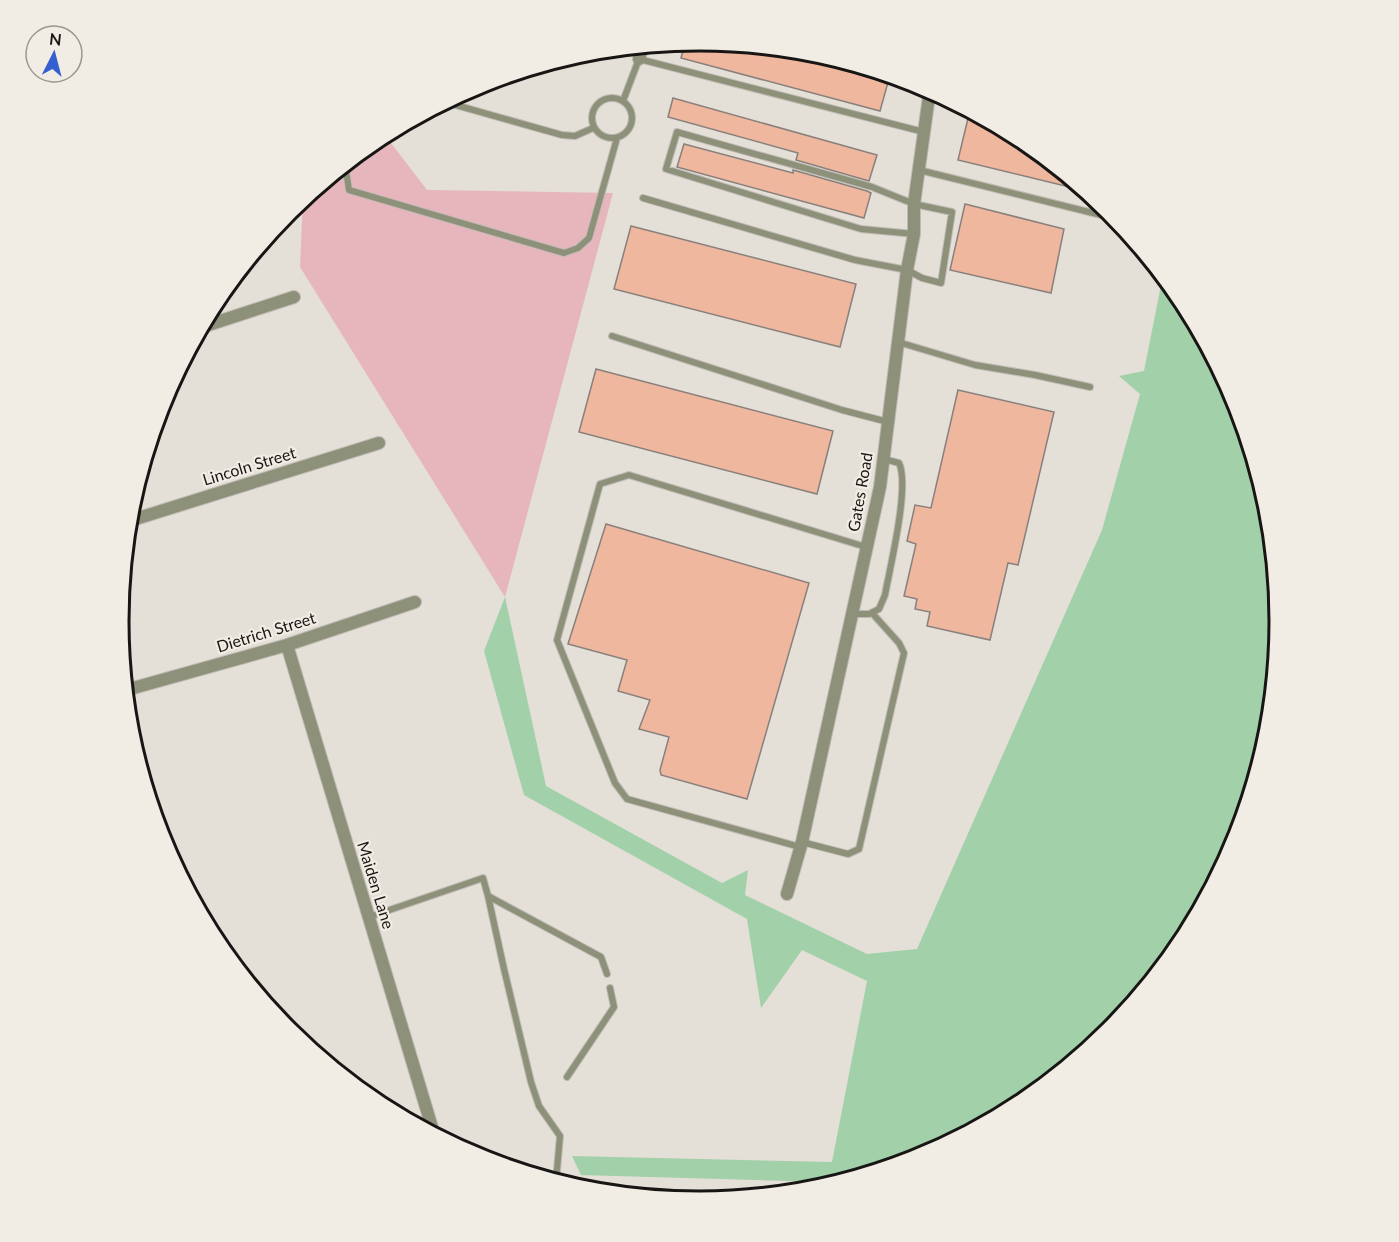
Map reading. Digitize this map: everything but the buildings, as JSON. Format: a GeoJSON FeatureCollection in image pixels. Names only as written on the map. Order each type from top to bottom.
{"type":"FeatureCollection","features":[{"type":"Feature","properties":{"kind":"street","name":"Gates Road"},"geometry":{"type":"LineString","coordinates":[[787,894],[801,844],[880,487],[907,270],[914,234],[914,204],[929,99]]}},
{"type":"Feature","properties":{"kind":"street"},"geometry":{"type":"LineString","coordinates":[[214,323],[294,297]]}},
{"type":"Feature","properties":{"kind":"street","name":"Lincoln Street"},"geometry":{"type":"LineString","coordinates":[[139,518],[379,443]]}},
{"type":"Feature","properties":{"kind":"street","name":"Dietrich Street"},"geometry":{"type":"LineString","coordinates":[[133,688],[287,645],[415,602]]}},
{"type":"Feature","properties":{"kind":"street","name":"Maiden Lane"},"geometry":{"type":"LineString","coordinates":[[287,645],[431,1124]]}},
{"type":"Feature","properties":{"kind":"lane"},"geometry":{"type":"LineString","coordinates":[[652,53],[924,132]]}},
{"type":"Feature","properties":{"kind":"lane"},"geometry":{"type":"LineString","coordinates":[[623,101],[639,54]]}},
{"type":"Feature","properties":{"kind":"lane"},"geometry":{"type":"LineString","coordinates":[[610,98],[623,101],[631,112],[631,125],[623,136],[603,137],[594,128],[591,115],[598,103],[610,98]]}},
{"type":"Feature","properties":{"kind":"lane"},"geometry":{"type":"LineString","coordinates":[[457,105],[562,135],[575,136],[594,128]]}},
{"type":"Feature","properties":{"kind":"lane"},"geometry":{"type":"LineString","coordinates":[[644,198],[855,260],[907,270],[941,284],[952,212],[914,204],[872,187],[677,132],[666,169],[861,229],[914,234]]}},
{"type":"Feature","properties":{"kind":"lane"},"geometry":{"type":"LineString","coordinates":[[347,174],[349,190],[564,253],[578,248],[589,238],[617,138]]}},
{"type":"Feature","properties":{"kind":"lane"},"geometry":{"type":"LineString","coordinates":[[919,170],[1099,215]]}},
{"type":"Feature","properties":{"kind":"lane"},"geometry":{"type":"LineString","coordinates":[[612,336],[842,410],[888,422]]}},
{"type":"Feature","properties":{"kind":"lane"},"geometry":{"type":"LineString","coordinates":[[898,342],[975,365],[1090,387]]}},
{"type":"Feature","properties":{"kind":"lane"},"geometry":{"type":"LineString","coordinates":[[852,614],[872,613],[879,609],[885,595],[901,501],[901,468],[899,463],[884,459]]}},
{"type":"Feature","properties":{"kind":"lane"},"geometry":{"type":"LineString","coordinates":[[867,548],[629,475],[600,484],[557,640],[615,783],[627,799],[848,854],[859,849],[904,653],[899,643],[872,613]]}},
{"type":"Feature","properties":{"kind":"lane"},"geometry":{"type":"LineString","coordinates":[[369,917],[483,878],[531,1082],[539,1106],[560,1136],[557,1173]]}},
{"type":"Feature","properties":{"kind":"lane"},"geometry":{"type":"LineString","coordinates":[[488,896],[601,957],[606,974]]}},
{"type":"Feature","properties":{"kind":"lane"},"geometry":{"type":"LineString","coordinates":[[567,1077],[614,1007],[610,988]]}},
{"type":"Feature","properties":{"kind":"shaded area"},"geometry":{"type":"Polygon","coordinates":[[[392,141],[427,190],[613,193],[505,597],[300,267],[302,212],[353,169],[392,141]]]}},
{"type":"Feature","properties":{"kind":"shaded area"},"geometry":{"type":"Polygon","coordinates":[[[1161,286],[1211,369],[1239,438],[1259,510],[1265,547],[1270,621],[1265,695],[1259,732],[1239,804],[1211,873],[1193,906],[1152,968],[1103,1024],[1075,1050],[1016,1095],[952,1132],[883,1161],[847,1172],[803,1181],[581,1175],[572,1156],[832,1162],[867,981],[802,950],[761,1008],[747,919],[524,795],[484,651],[505,597],[546,786],[722,883],[748,870],[745,895],[867,954],[917,949],[1102,530],[1140,394],[1119,376],[1144,371],[1161,286]]]}}]}
